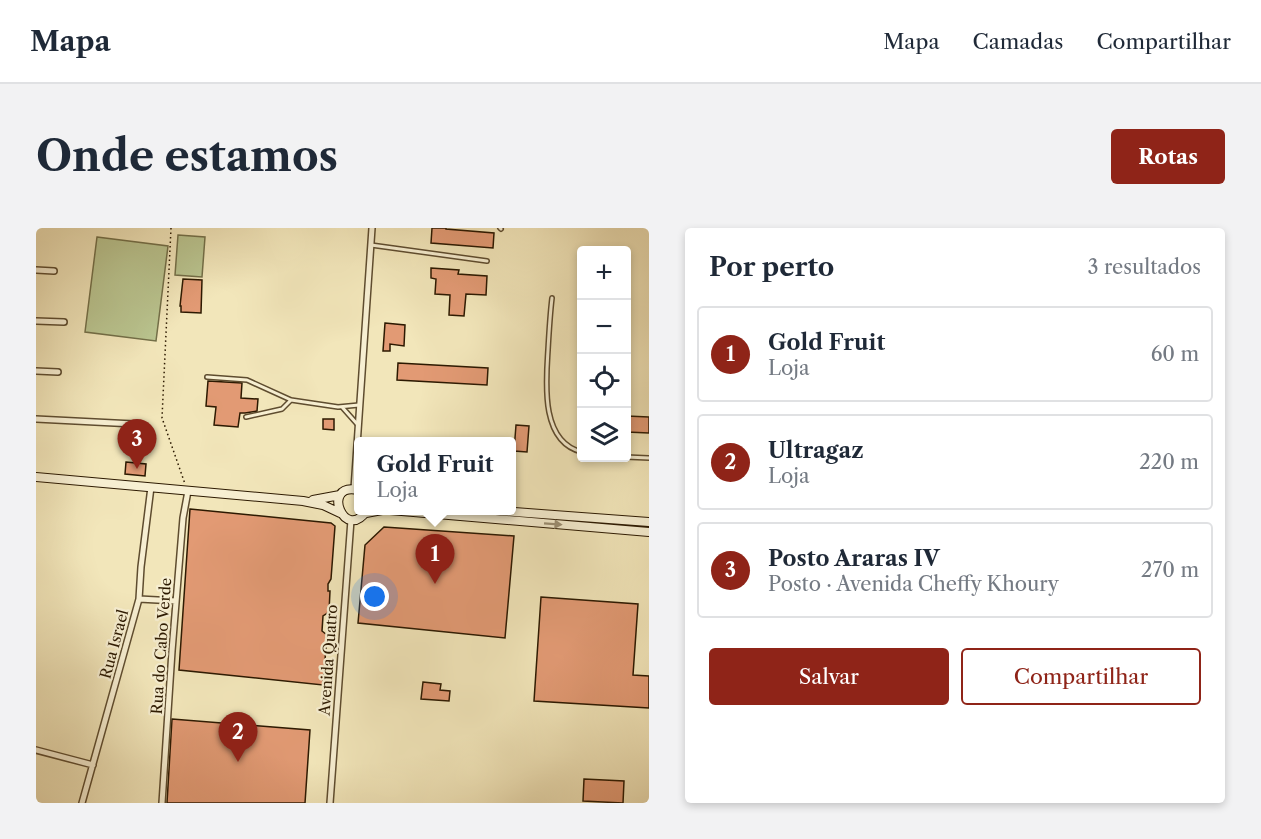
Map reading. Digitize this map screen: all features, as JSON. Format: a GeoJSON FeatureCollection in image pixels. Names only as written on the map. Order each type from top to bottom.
{"type":"FeatureCollection","features":[{"type":"Feature","properties":{"kind":"main road"},"geometry":{"type":"LineString","coordinates":[[36,477],[303,501],[323,505],[351,520],[362,515]]}},
{"type":"Feature","properties":{"kind":"main road"},"geometry":{"type":"LineString","coordinates":[[303,501],[327,499],[354,490]]}},
{"type":"Feature","properties":{"kind":"main road"},"geometry":{"type":"LineString","coordinates":[[340,495],[338,505],[340,513]]}},
{"type":"Feature","properties":{"kind":"main road"},"geometry":{"type":"LineString","coordinates":[[516,512],[649,522]]}},
{"type":"Feature","properties":{"kind":"main road"},"geometry":{"type":"LineString","coordinates":[[449,515],[649,532]]}},
{"type":"Feature","properties":{"kind":"street"},"geometry":{"type":"LineString","coordinates":[[358,437],[372,228]]}},
{"type":"Feature","properties":{"kind":"street"},"geometry":{"type":"LineString","coordinates":[[36,270],[54,271]]}},
{"type":"Feature","properties":{"kind":"street"},"geometry":{"type":"LineString","coordinates":[[36,321],[64,322]]}},
{"type":"Feature","properties":{"kind":"street"},"geometry":{"type":"LineString","coordinates":[[36,371],[58,372]]}},
{"type":"Feature","properties":{"kind":"street"},"geometry":{"type":"LineString","coordinates":[[36,419],[134,424]]}},
{"type":"Feature","properties":{"kind":"street","name":"Rua Israel"},"geometry":{"type":"LineString","coordinates":[[82,803],[139,599],[151,487]]}},
{"type":"Feature","properties":{"kind":"street","name":"Rua do Cabo Verde"},"geometry":{"type":"LineString","coordinates":[[162,803],[176,601],[183,518],[188,491]]}},
{"type":"Feature","properties":{"kind":"street","name":"Avenida Quatro"},"geometry":{"type":"LineString","coordinates":[[330,803],[351,520]]}},
{"type":"Feature","properties":{"kind":"street"},"geometry":{"type":"LineString","coordinates":[[139,599],[176,601]]}},
{"type":"Feature","properties":{"kind":"street"},"geometry":{"type":"LineString","coordinates":[[36,750],[93,765]]}},
{"type":"Feature","properties":{"kind":"lane"},"geometry":{"type":"LineString","coordinates":[[371,245],[487,261]]}},
{"type":"Feature","properties":{"kind":"lane"},"geometry":{"type":"LineString","coordinates":[[552,298],[546,385],[548,411],[556,433],[566,445],[577,450]]}},
{"type":"Feature","properties":{"kind":"lane"},"geometry":{"type":"LineString","coordinates":[[207,377],[247,380],[291,400],[342,407],[359,405]]}},
{"type":"Feature","properties":{"kind":"lane"},"geometry":{"type":"LineString","coordinates":[[246,417],[282,409],[291,400]]}},
{"type":"Feature","properties":{"kind":"lane"},"geometry":{"type":"LineString","coordinates":[[342,407],[358,425]]}},
{"type":"Feature","properties":{"kind":"lane"},"geometry":{"type":"LineString","coordinates":[[631,457],[649,458]]}},
{"type":"Feature","properties":{"kind":"path"},"geometry":{"type":"LineString","coordinates":[[171,228],[162,418],[188,491]]}},
{"type":"Feature","properties":{"kind":"green space"},"geometry":{"type":"Polygon","coordinates":[[[178,235],[205,237],[202,277],[175,275],[178,235]]]}},
{"type":"Feature","properties":{"kind":"green space"},"geometry":{"type":"Polygon","coordinates":[[[97,237],[168,246],[156,341],[85,332],[97,237]]]}},
{"type":"Feature","properties":{"kind":"building"},"geometry":{"type":"Polygon","coordinates":[[[432,228],[494,233],[493,248],[431,243],[432,228]]]}},
{"type":"Feature","properties":{"kind":"building"},"geometry":{"type":"Polygon","coordinates":[[[431,268],[459,270],[458,274],[487,276],[486,295],[466,294],[464,316],[449,315],[450,295],[435,294],[436,279],[431,278],[431,268]]]}},
{"type":"Feature","properties":{"kind":"building"},"geometry":{"type":"Polygon","coordinates":[[[183,279],[202,280],[201,313],[181,312],[183,279]]]}},
{"type":"Feature","properties":{"kind":"building"},"geometry":{"type":"Polygon","coordinates":[[[385,323],[405,325],[404,346],[390,344],[390,351],[383,351],[385,323]]]}},
{"type":"Feature","properties":{"kind":"building"},"geometry":{"type":"Polygon","coordinates":[[[398,363],[488,368],[487,385],[397,380],[398,363]]]}},
{"type":"Feature","properties":{"kind":"building"},"geometry":{"type":"Polygon","coordinates":[[[208,381],[242,383],[241,398],[258,399],[257,411],[240,413],[238,427],[214,425],[216,407],[206,406],[208,381]]]}},
{"type":"Feature","properties":{"kind":"building"},"geometry":{"type":"Polygon","coordinates":[[[631,416],[649,417],[649,433],[631,432],[631,416]]]}},
{"type":"Feature","properties":{"kind":"building"},"geometry":{"type":"Polygon","coordinates":[[[323,419],[334,419],[334,430],[323,429],[323,419]]]}},
{"type":"Feature","properties":{"kind":"building"},"geometry":{"type":"Polygon","coordinates":[[[516,425],[529,426],[527,452],[516,451],[516,425]]]}},
{"type":"Feature","properties":{"kind":"building"},"geometry":{"type":"Polygon","coordinates":[[[126,462],[146,464],[145,476],[125,474],[126,462]]]}},
{"type":"Feature","properties":{"kind":"building"},"geometry":{"type":"Polygon","coordinates":[[[190,509],[331,523],[335,526],[331,579],[328,584],[329,612],[323,616],[322,631],[327,635],[323,685],[179,670],[190,509]]]}},
{"type":"Feature","properties":{"kind":"building"},"geometry":{"type":"Polygon","coordinates":[[[384,527],[514,536],[505,638],[358,623],[365,545],[384,527]]]}},
{"type":"Feature","properties":{"kind":"building"},"geometry":{"type":"Polygon","coordinates":[[[541,597],[638,604],[633,675],[649,676],[649,708],[534,701],[541,597]]]}},
{"type":"Feature","properties":{"kind":"building"},"geometry":{"type":"Polygon","coordinates":[[[423,682],[441,684],[440,690],[450,691],[449,701],[421,699],[423,682]]]}},
{"type":"Feature","properties":{"kind":"building"},"geometry":{"type":"Polygon","coordinates":[[[172,719],[310,730],[305,803],[167,803],[172,719]]]}},
{"type":"Feature","properties":{"kind":"building"},"geometry":{"type":"Polygon","coordinates":[[[584,779],[624,781],[623,803],[583,801],[584,779]]]}},
{"type":"Feature","properties":{"kind":"place","name":"Posto Araras IV"},"geometry":{"type":"Point","coordinates":[137,469]}},
{"type":"Feature","properties":{"kind":"place","name":"Gold Fruit"},"geometry":{"type":"Point","coordinates":[435,584]}},
{"type":"Feature","properties":{"kind":"place","name":"Ultragaz"},"geometry":{"type":"Point","coordinates":[238,762]}}]}
